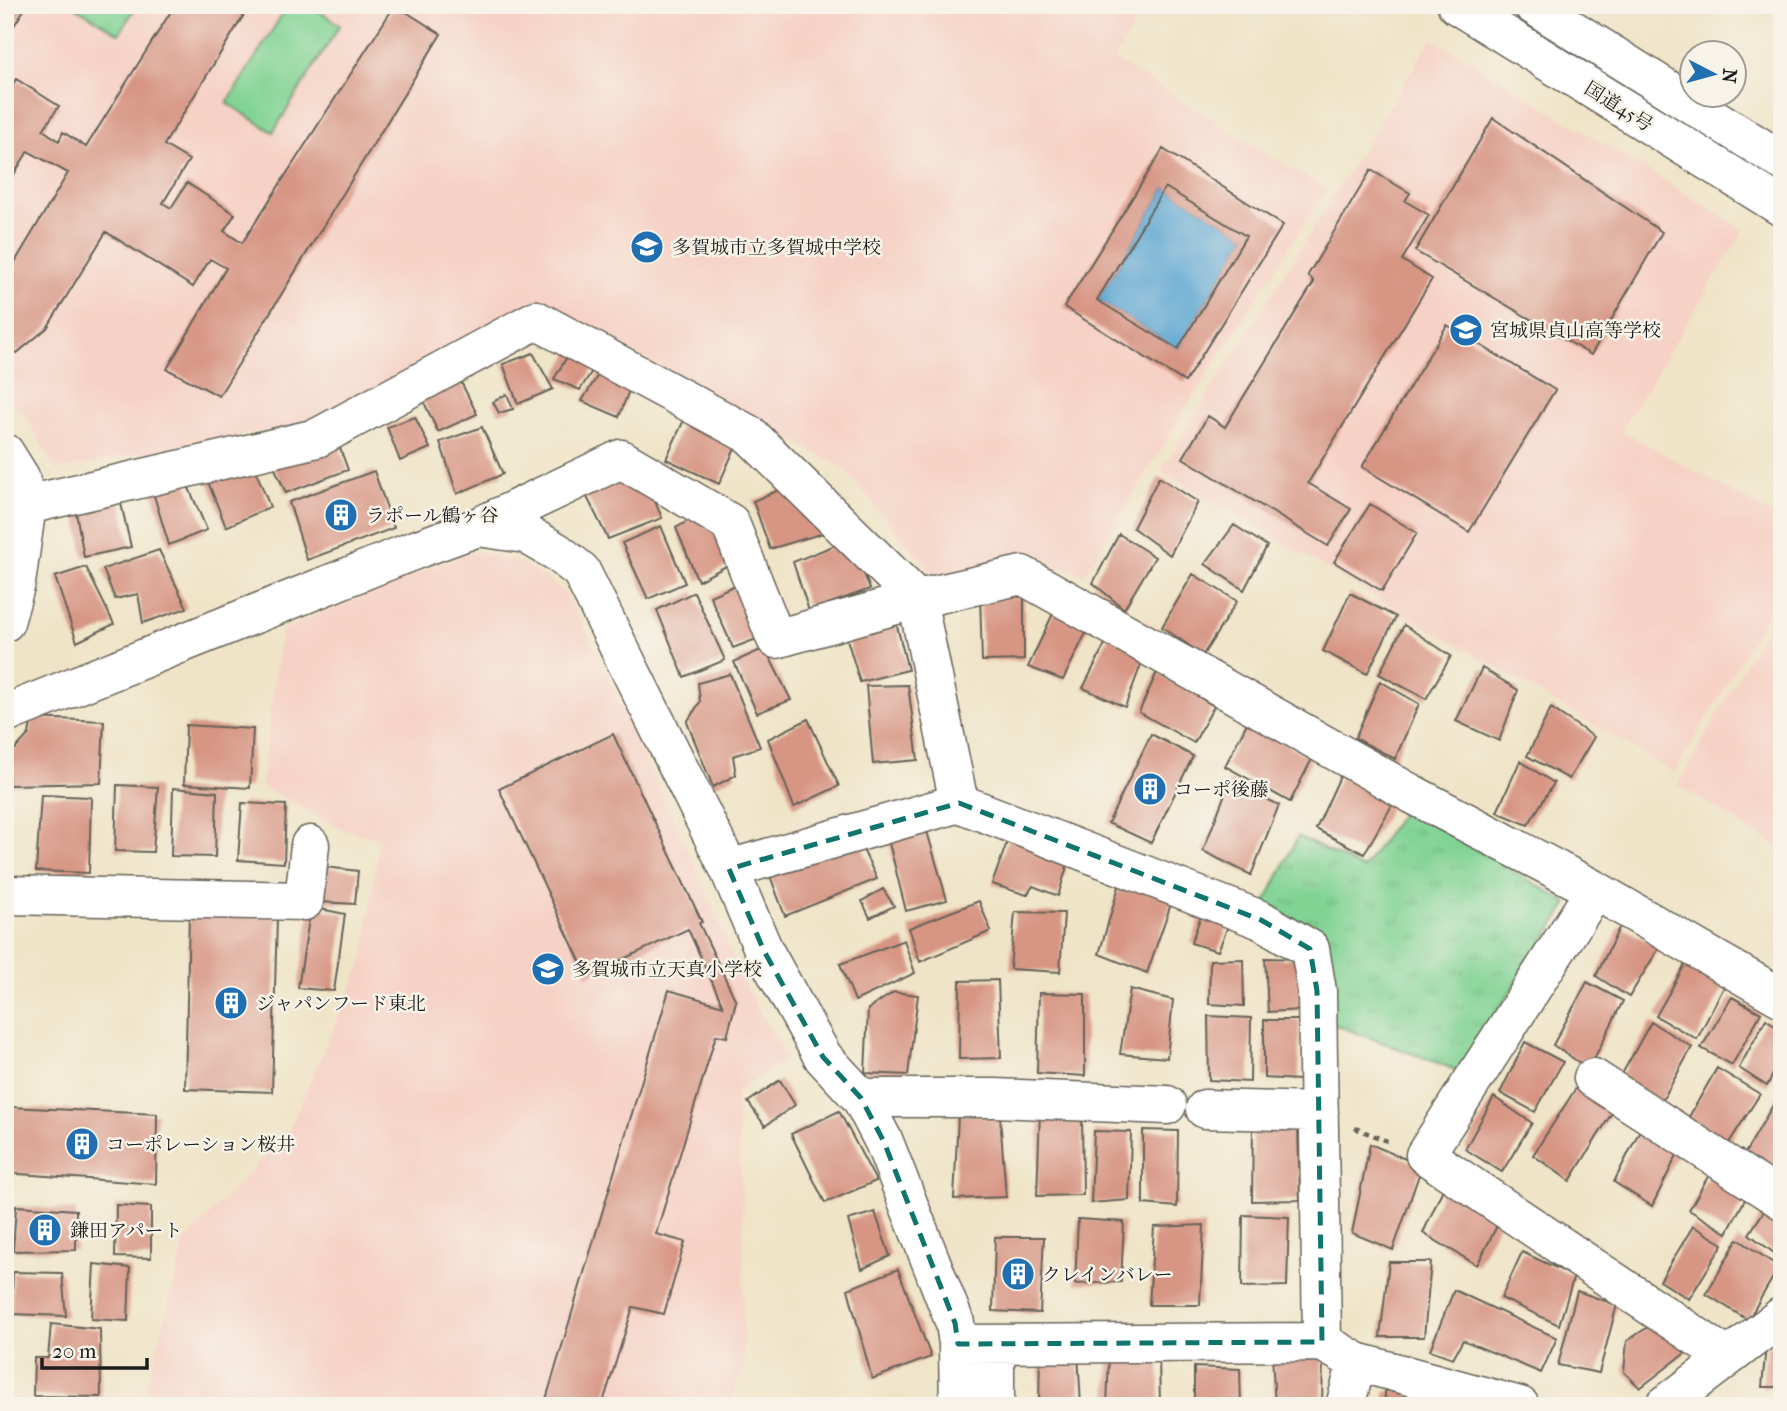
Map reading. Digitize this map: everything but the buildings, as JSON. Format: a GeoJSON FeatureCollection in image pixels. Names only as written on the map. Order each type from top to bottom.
{"type":"FeatureCollection","features":[{"type":"Feature","properties":{"kind":"main road","name":"国道45号"},"geometry":{"type":"LineString","coordinates":[[1457,5],[1782,207]]}},
{"type":"Feature","properties":{"kind":"main road","name":"国道45号"},"geometry":{"type":"LineString","coordinates":[[1533,5],[1782,161]]}},
{"type":"Feature","properties":{"kind":"main road"},"geometry":{"type":"LineString","coordinates":[[27,505],[317,438],[536,320],[750,435],[917,599],[959,803]]}},
{"type":"Feature","properties":{"kind":"main road"},"geometry":{"type":"LineString","coordinates":[[5,453],[20,477],[27,505],[16,583],[5,622]]}},
{"type":"Feature","properties":{"kind":"main road"},"geometry":{"type":"LineString","coordinates":[[5,715],[478,527],[621,459],[730,523],[776,639],[917,599],[1021,575],[1412,794],[1595,890],[1782,998]]}},
{"type":"Feature","properties":{"kind":"main road"},"geometry":{"type":"LineString","coordinates":[[478,527],[526,534],[557,552],[581,571],[729,869],[764,951],[823,1056],[861,1098],[884,1142],[955,1323],[959,1406]]}},
{"type":"Feature","properties":{"kind":"main road"},"geometry":{"type":"LineString","coordinates":[[729,869],[959,803],[1261,920],[1310,949],[1317,991],[1322,1342]]}},
{"type":"Feature","properties":{"kind":"main road"},"geometry":{"type":"LineString","coordinates":[[5,895],[304,901],[310,845]]}},
{"type":"Feature","properties":{"kind":"main road"},"geometry":{"type":"LineString","coordinates":[[1595,890],[1425,1155],[1727,1357]]}},
{"type":"Feature","properties":{"kind":"main road"},"geometry":{"type":"LineString","coordinates":[[1593,1078],[1782,1200]]}},
{"type":"Feature","properties":{"kind":"main road"},"geometry":{"type":"LineString","coordinates":[[861,1098],[995,1098],[1167,1105]]}},
{"type":"Feature","properties":{"kind":"main road"},"geometry":{"type":"LineString","coordinates":[[1205,1109],[1319,1112]]}},
{"type":"Feature","properties":{"kind":"main road"},"geometry":{"type":"LineString","coordinates":[[1664,1406],[1782,1316]]}},
{"type":"Feature","properties":{"kind":"main road"},"geometry":{"type":"LineString","coordinates":[[958,1344],[1322,1342],[1357,1362],[1520,1406]]}},
{"type":"Feature","properties":{"kind":"main road"},"geometry":{"type":"LineString","coordinates":[[995,1344],[995,1406]]}},
{"type":"Feature","properties":{"kind":"main road"},"geometry":{"type":"LineString","coordinates":[[1345,1406],[1357,1362]]}},
{"type":"Feature","properties":{"kind":"path"},"geometry":{"type":"LineString","coordinates":[[1319,1112],[1425,1155]]}},
{"type":"Feature","properties":{"kind":"highlighted area"},"geometry":{"type":"Polygon","coordinates":[[[959,803],[1261,920],[1310,949],[1317,991],[1322,1342],[958,1344],[955,1323],[884,1142],[861,1098],[823,1057],[764,951],[729,869],[959,803]]]}},
{"type":"Feature","properties":{"kind":"shaded area","name":"多賀城市立多賀城中学校"},"geometry":{"type":"Polygon","coordinates":[[[5,5],[1146,5],[1114,59],[1326,190],[1192,398],[1084,575],[1029,557],[937,579],[844,469],[713,395],[541,305],[331,418],[56,470],[26,417],[5,397],[5,5]]]}},
{"type":"Feature","properties":{"kind":"shaded area","name":"宮城県貞山高等学校"},"geometry":{"type":"Polygon","coordinates":[[[1432,38],[1744,230],[1621,430],[1782,520],[1782,588],[1675,773],[1161,471],[1432,38]]]}},
{"type":"Feature","properties":{"kind":"shaded area","name":"多賀城市立天真小学校"},"geometry":{"type":"Polygon","coordinates":[[[472,551],[522,563],[565,592],[603,663],[705,888],[742,980],[786,1058],[736,1093],[743,1215],[744,1367],[729,1406],[142,1406],[185,1241],[289,1130],[364,958],[379,839],[340,828],[261,786],[281,630],[472,551]]]}},
{"type":"Feature","properties":{"kind":"shaded area"},"geometry":{"type":"Polygon","coordinates":[[[1782,598],[1782,850],[1678,785],[1782,598]]]}},
{"type":"Feature","properties":{"kind":"green space"},"geometry":{"type":"Polygon","coordinates":[[[72,5],[137,5],[119,34],[72,5]]]}},
{"type":"Feature","properties":{"kind":"green space"},"geometry":{"type":"Polygon","coordinates":[[[288,5],[310,5],[340,25],[273,132],[227,103],[288,5]]]}},
{"type":"Feature","properties":{"kind":"green space"},"geometry":{"type":"Polygon","coordinates":[[[1405,808],[1568,903],[1459,1071],[1333,1024],[1262,910],[1298,836],[1363,869],[1405,808]]]}},
{"type":"Feature","properties":{"kind":"water"},"geometry":{"type":"Polygon","coordinates":[[[1165,187],[1246,236],[1178,349],[1097,300],[1165,187]]]}},
{"type":"Feature","properties":{"kind":"place","name":"多賀城市立多賀城中学校"},"geometry":{"type":"Point","coordinates":[647,247]}},
{"type":"Feature","properties":{"kind":"place","name":"宮城県貞山高等学校"},"geometry":{"type":"Point","coordinates":[1466,330]}},
{"type":"Feature","properties":{"kind":"place","name":"ラポール鶴ヶ谷"},"geometry":{"type":"Point","coordinates":[341,515]}},
{"type":"Feature","properties":{"kind":"place","name":"コーポ後藤"},"geometry":{"type":"Point","coordinates":[1150,789]}},
{"type":"Feature","properties":{"kind":"place","name":"多賀城市立天真小学校"},"geometry":{"type":"Point","coordinates":[548,969]}},
{"type":"Feature","properties":{"kind":"place","name":"ジャパンフード東北"},"geometry":{"type":"Point","coordinates":[231,1003]}},
{"type":"Feature","properties":{"kind":"place","name":"コーポレーション桜井"},"geometry":{"type":"Point","coordinates":[82,1144]}},
{"type":"Feature","properties":{"kind":"place","name":"鎌田アパート"},"geometry":{"type":"Point","coordinates":[45,1230]}},
{"type":"Feature","properties":{"kind":"place","name":"クレインバレー"},"geometry":{"type":"Point","coordinates":[1018,1274]}}]}
